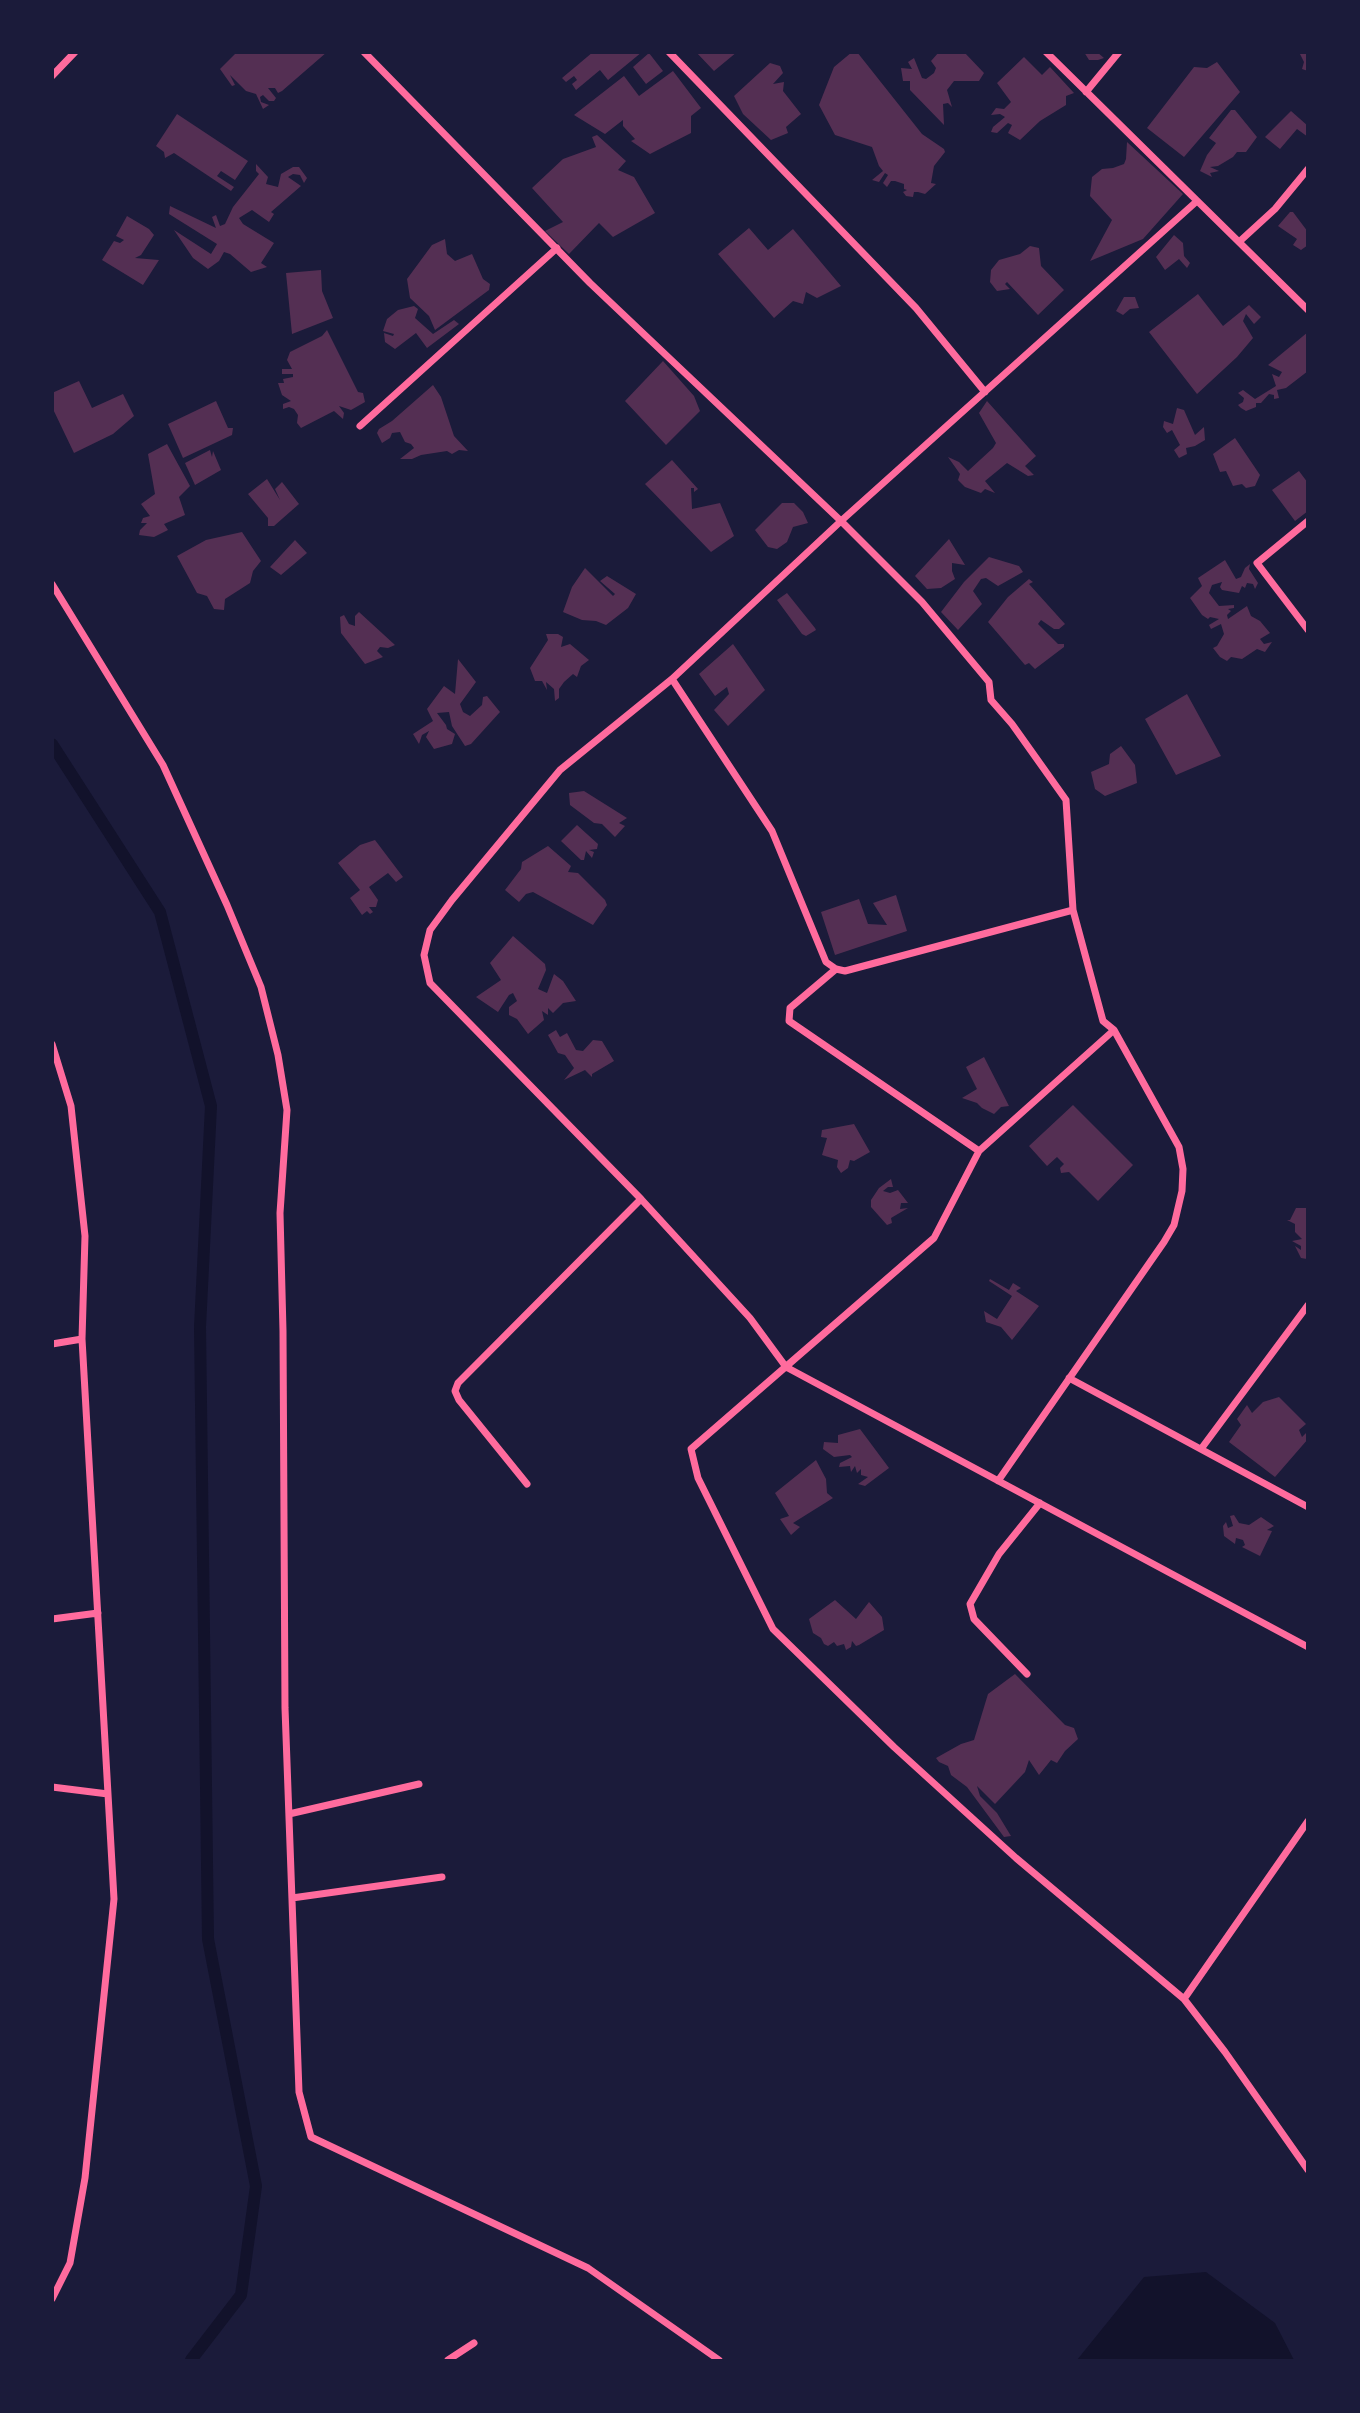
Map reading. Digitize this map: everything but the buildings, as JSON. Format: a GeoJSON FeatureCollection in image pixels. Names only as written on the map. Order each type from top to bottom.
{"type":"FeatureCollection","features":[{"type":"Feature","properties":{"kind":"street"},"geometry":{"type":"LineString","coordinates":[[52,76],[75,52]]}},
{"type":"Feature","properties":{"kind":"street"},"geometry":{"type":"LineString","coordinates":[[364,52],[556,248],[841,520],[922,602],[989,682],[991,700],[1012,724],[1066,800],[1073,910],[1102,1021],[1114,1030],[1179,1147],[1183,1169],[1182,1191],[1174,1225],[998,1481]]}},
{"type":"Feature","properties":{"kind":"street"},"geometry":{"type":"LineString","coordinates":[[669,52],[916,308],[985,392]]}},
{"type":"Feature","properties":{"kind":"street"},"geometry":{"type":"LineString","coordinates":[[1046,52],[1307,310]]}},
{"type":"Feature","properties":{"kind":"street"},"geometry":{"type":"LineString","coordinates":[[1086,92],[1119,52]]}},
{"type":"Feature","properties":{"kind":"street"},"geometry":{"type":"LineString","coordinates":[[1239,242],[1275,209],[1307,169]]}},
{"type":"Feature","properties":{"kind":"street"},"geometry":{"type":"LineString","coordinates":[[1196,201],[841,520],[672,679],[560,770],[430,930],[424,955],[430,983],[641,1199],[750,1318],[786,1367],[1307,1647]]}},
{"type":"Feature","properties":{"kind":"street"},"geometry":{"type":"LineString","coordinates":[[360,426],[556,248]]}},
{"type":"Feature","properties":{"kind":"street"},"geometry":{"type":"LineString","coordinates":[[1307,521],[1257,563],[1307,630]]}},
{"type":"Feature","properties":{"kind":"street"},"geometry":{"type":"LineString","coordinates":[[52,584],[163,765],[261,987],[278,1055],[287,1110],[280,1213],[285,1708],[299,2092],[311,2137],[588,2268],[719,2361]]}},
{"type":"Feature","properties":{"kind":"street"},"geometry":{"type":"LineString","coordinates":[[672,679],[772,831],[826,962],[836,969],[845,971],[1073,910]]}},
{"type":"Feature","properties":{"kind":"street"},"geometry":{"type":"LineString","coordinates":[[836,969],[790,1008],[789,1021],[979,1151]]}},
{"type":"Feature","properties":{"kind":"street"},"geometry":{"type":"LineString","coordinates":[[1114,1030],[979,1151],[934,1238],[691,1450],[698,1478],[773,1629],[894,1747],[1016,1858],[1184,1999],[1225,2052],[1307,2170]]}},
{"type":"Feature","properties":{"kind":"street"},"geometry":{"type":"LineString","coordinates":[[52,1044],[71,1106],[85,1236],[82,1339],[114,1899],[85,2178],[70,2263],[52,2299]]}},
{"type":"Feature","properties":{"kind":"street"},"geometry":{"type":"LineString","coordinates":[[527,1484],[459,1400],[455,1391],[458,1383],[641,1199]]}},
{"type":"Feature","properties":{"kind":"street"},"geometry":{"type":"LineString","coordinates":[[1201,1449],[1307,1305]]}},
{"type":"Feature","properties":{"kind":"street"},"geometry":{"type":"LineString","coordinates":[[52,1343],[82,1339]]}},
{"type":"Feature","properties":{"kind":"street"},"geometry":{"type":"LineString","coordinates":[[1069,1378],[1307,1507]]}},
{"type":"Feature","properties":{"kind":"street"},"geometry":{"type":"LineString","coordinates":[[1027,1674],[974,1619],[970,1604],[999,1554],[1040,1503]]}},
{"type":"Feature","properties":{"kind":"street"},"geometry":{"type":"LineString","coordinates":[[52,1619],[98,1612]]}},
{"type":"Feature","properties":{"kind":"street"},"geometry":{"type":"LineString","coordinates":[[289,1814],[419,1784]]}},
{"type":"Feature","properties":{"kind":"street"},"geometry":{"type":"LineString","coordinates":[[52,1787],[108,1794]]}},
{"type":"Feature","properties":{"kind":"street"},"geometry":{"type":"LineString","coordinates":[[1184,1999],[1307,1821]]}},
{"type":"Feature","properties":{"kind":"street"},"geometry":{"type":"LineString","coordinates":[[292,1898],[442,1877]]}},
{"type":"Feature","properties":{"kind":"street"},"geometry":{"type":"LineString","coordinates":[[448,2361],[474,2343]]}},
{"type":"Feature","properties":{"kind":"shaded area"},"geometry":{"type":"Polygon","coordinates":[[[1206,2272],[1275,2323],[1294,2360],[1077,2360],[1144,2277],[1206,2272]]]}},
{"type":"Feature","properties":{"kind":"waterway"},"geometry":{"type":"LineString","coordinates":[[52,744],[160,912],[211,1106],[200,1327],[208,1939],[256,2186],[241,2295],[191,2360]]}}]}
